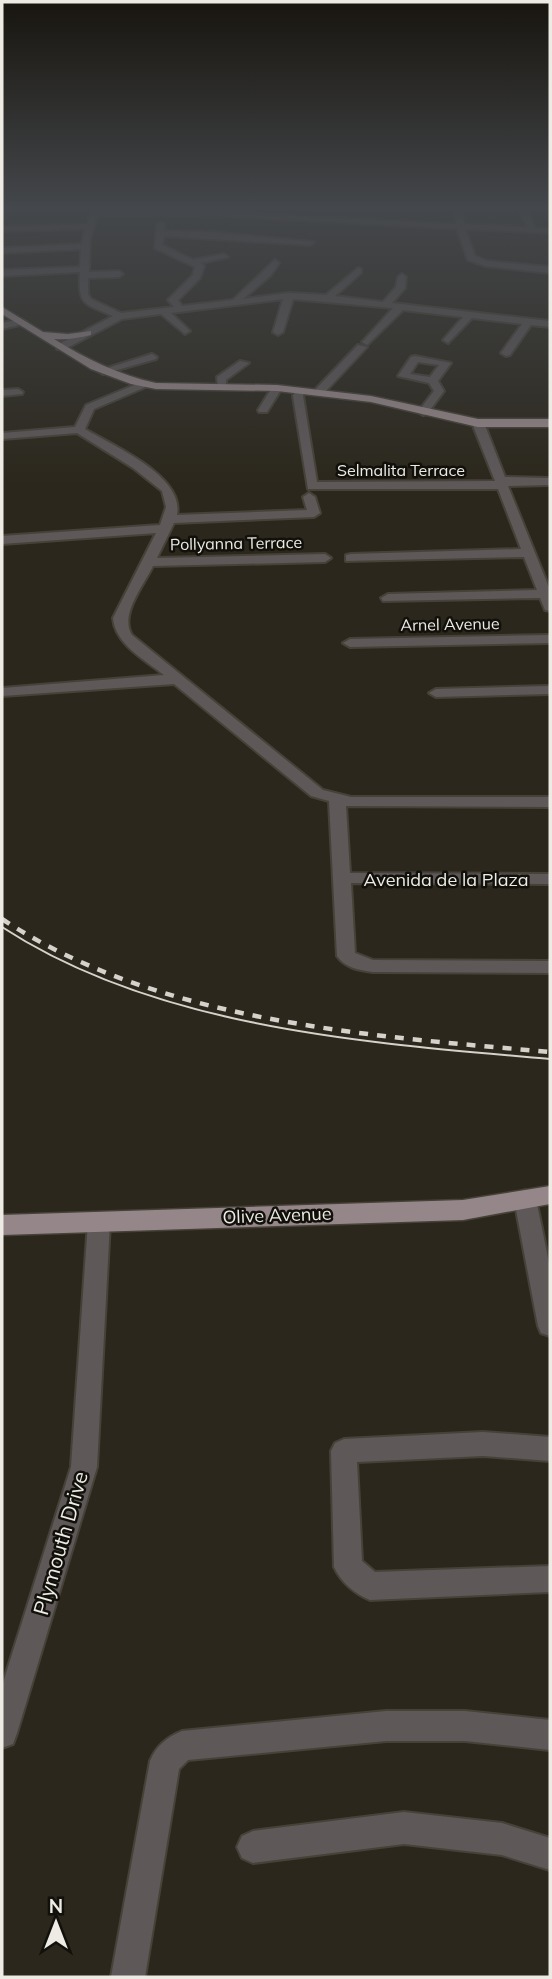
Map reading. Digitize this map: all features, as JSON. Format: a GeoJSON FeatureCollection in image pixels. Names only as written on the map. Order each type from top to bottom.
{"type":"FeatureCollection","features":[{"type":"Feature","properties":{"kind":"main road"},"geometry":{"type":"LineString","coordinates":[[2,310],[103,371],[144,384],[300,390],[371,399],[478,423],[550,422]]}},
{"type":"Feature","properties":{"kind":"main road"},"geometry":{"type":"LineString","coordinates":[[41,334],[68,337],[87,333]]}},
{"type":"Feature","properties":{"kind":"main road","name":"Olive Avenue"},"geometry":{"type":"LineString","coordinates":[[2,1225],[463,1210],[550,1195]]}},
{"type":"Feature","properties":{"kind":"street"},"geometry":{"type":"LineString","coordinates":[[88,300],[120,316]]}},
{"type":"Feature","properties":{"kind":"street"},"geometry":{"type":"LineString","coordinates":[[173,300],[180,309]]}},
{"type":"Feature","properties":{"kind":"street"},"geometry":{"type":"LineString","coordinates":[[61,346],[120,316],[252,300]]}},
{"type":"Feature","properties":{"kind":"street"},"geometry":{"type":"LineString","coordinates":[[278,332],[288,300]]}},
{"type":"Feature","properties":{"kind":"street"},"geometry":{"type":"LineString","coordinates":[[347,300],[550,324]]}},
{"type":"Feature","properties":{"kind":"street"},"geometry":{"type":"LineString","coordinates":[[385,305],[389,300]]}},
{"type":"Feature","properties":{"kind":"street"},"geometry":{"type":"LineString","coordinates":[[319,392],[400,307]]}},
{"type":"Feature","properties":{"kind":"street"},"geometry":{"type":"LineString","coordinates":[[163,311],[185,331]]}},
{"type":"Feature","properties":{"kind":"street"},"geometry":{"type":"LineString","coordinates":[[448,340],[469,315]]}},
{"type":"Feature","properties":{"kind":"street"},"geometry":{"type":"LineString","coordinates":[[2,326],[21,322]]}},
{"type":"Feature","properties":{"kind":"street"},"geometry":{"type":"LineString","coordinates":[[506,353],[528,322]]}},
{"type":"Feature","properties":{"kind":"street"},"geometry":{"type":"LineString","coordinates":[[103,371],[152,357]]}},
{"type":"Feature","properties":{"kind":"street"},"geometry":{"type":"LineString","coordinates":[[222,386],[221,379],[244,363]]}},
{"type":"Feature","properties":{"kind":"street"},"geometry":{"type":"LineString","coordinates":[[423,412],[439,391],[433,381]]}},
{"type":"Feature","properties":{"kind":"street"},"geometry":{"type":"LineString","coordinates":[[79,430],[90,407],[144,384]]}},
{"type":"Feature","properties":{"kind":"street"},"geometry":{"type":"LineString","coordinates":[[263,410],[277,388]]}},
{"type":"Feature","properties":{"kind":"street","name":"Selmalita Terrace"},"geometry":{"type":"LineString","coordinates":[[300,390],[298,396],[312,486],[502,483]]}},
{"type":"Feature","properties":{"kind":"street"},"geometry":{"type":"LineString","coordinates":[[2,393],[18,392]]}},
{"type":"Feature","properties":{"kind":"street"},"geometry":{"type":"LineString","coordinates":[[388,598],[548,601],[478,423]]}},
{"type":"Feature","properties":{"kind":"street"},"geometry":{"type":"LineString","coordinates":[[2,436],[79,430],[167,489],[173,500],[167,524],[126,603],[120,625],[127,638],[175,680],[317,793],[337,800],[550,802]]}},
{"type":"Feature","properties":{"kind":"street"},"geometry":{"type":"LineString","coordinates":[[502,483],[550,481]]}},
{"type":"Feature","properties":{"kind":"street"},"geometry":{"type":"LineString","coordinates":[[2,540],[314,513],[309,497]]}},
{"type":"Feature","properties":{"kind":"street"},"geometry":{"type":"LineString","coordinates":[[351,558],[531,553]]}},
{"type":"Feature","properties":{"kind":"street","name":"Pollyanna Terrace"},"geometry":{"type":"LineString","coordinates":[[148,562],[325,558]]}},
{"type":"Feature","properties":{"kind":"street","name":"Arnel Avenue"},"geometry":{"type":"LineString","coordinates":[[350,643],[550,639]]}},
{"type":"Feature","properties":{"kind":"street"},"geometry":{"type":"LineString","coordinates":[[2,692],[175,680]]}},
{"type":"Feature","properties":{"kind":"street"},"geometry":{"type":"LineString","coordinates":[[436,693],[550,690]]}},
{"type":"Feature","properties":{"kind":"street"},"geometry":{"type":"LineString","coordinates":[[337,800],[346,956],[360,964],[373,967],[550,967]]}},
{"type":"Feature","properties":{"kind":"street","name":"Avenida de la Plaza"},"geometry":{"type":"LineString","coordinates":[[341,878],[550,879]]}},
{"type":"Feature","properties":{"kind":"street"},"geometry":{"type":"LineString","coordinates":[[525,1199],[544,1267],[550,1326]]}},
{"type":"Feature","properties":{"kind":"street","name":"Plymouth Drive"},"geometry":{"type":"LineString","coordinates":[[2,1733],[84,1467],[99,1222]]}},
{"type":"Feature","properties":{"kind":"street"},"geometry":{"type":"LineString","coordinates":[[550,1449],[483,1444],[344,1451],[348,1567],[370,1586],[550,1579]]}},
{"type":"Feature","properties":{"kind":"street"},"geometry":{"type":"LineString","coordinates":[[128,1977],[165,1761],[182,1746],[386,1726],[465,1726],[550,1735]]}},
{"type":"Feature","properties":{"kind":"street"},"geometry":{"type":"LineString","coordinates":[[253,1847],[404,1828],[502,1839],[550,1854]]}},
{"type":"Feature","properties":{"kind":"tram line"},"geometry":{"type":"LineString","coordinates":[[2,927],[63,961],[128,988],[196,1009],[338,1037],[550,1059]]}},
{"type":"Feature","properties":{"kind":"railway"},"geometry":{"type":"LineString","coordinates":[[2,919],[63,954],[128,981],[196,1002],[338,1030],[550,1052]]}}]}
